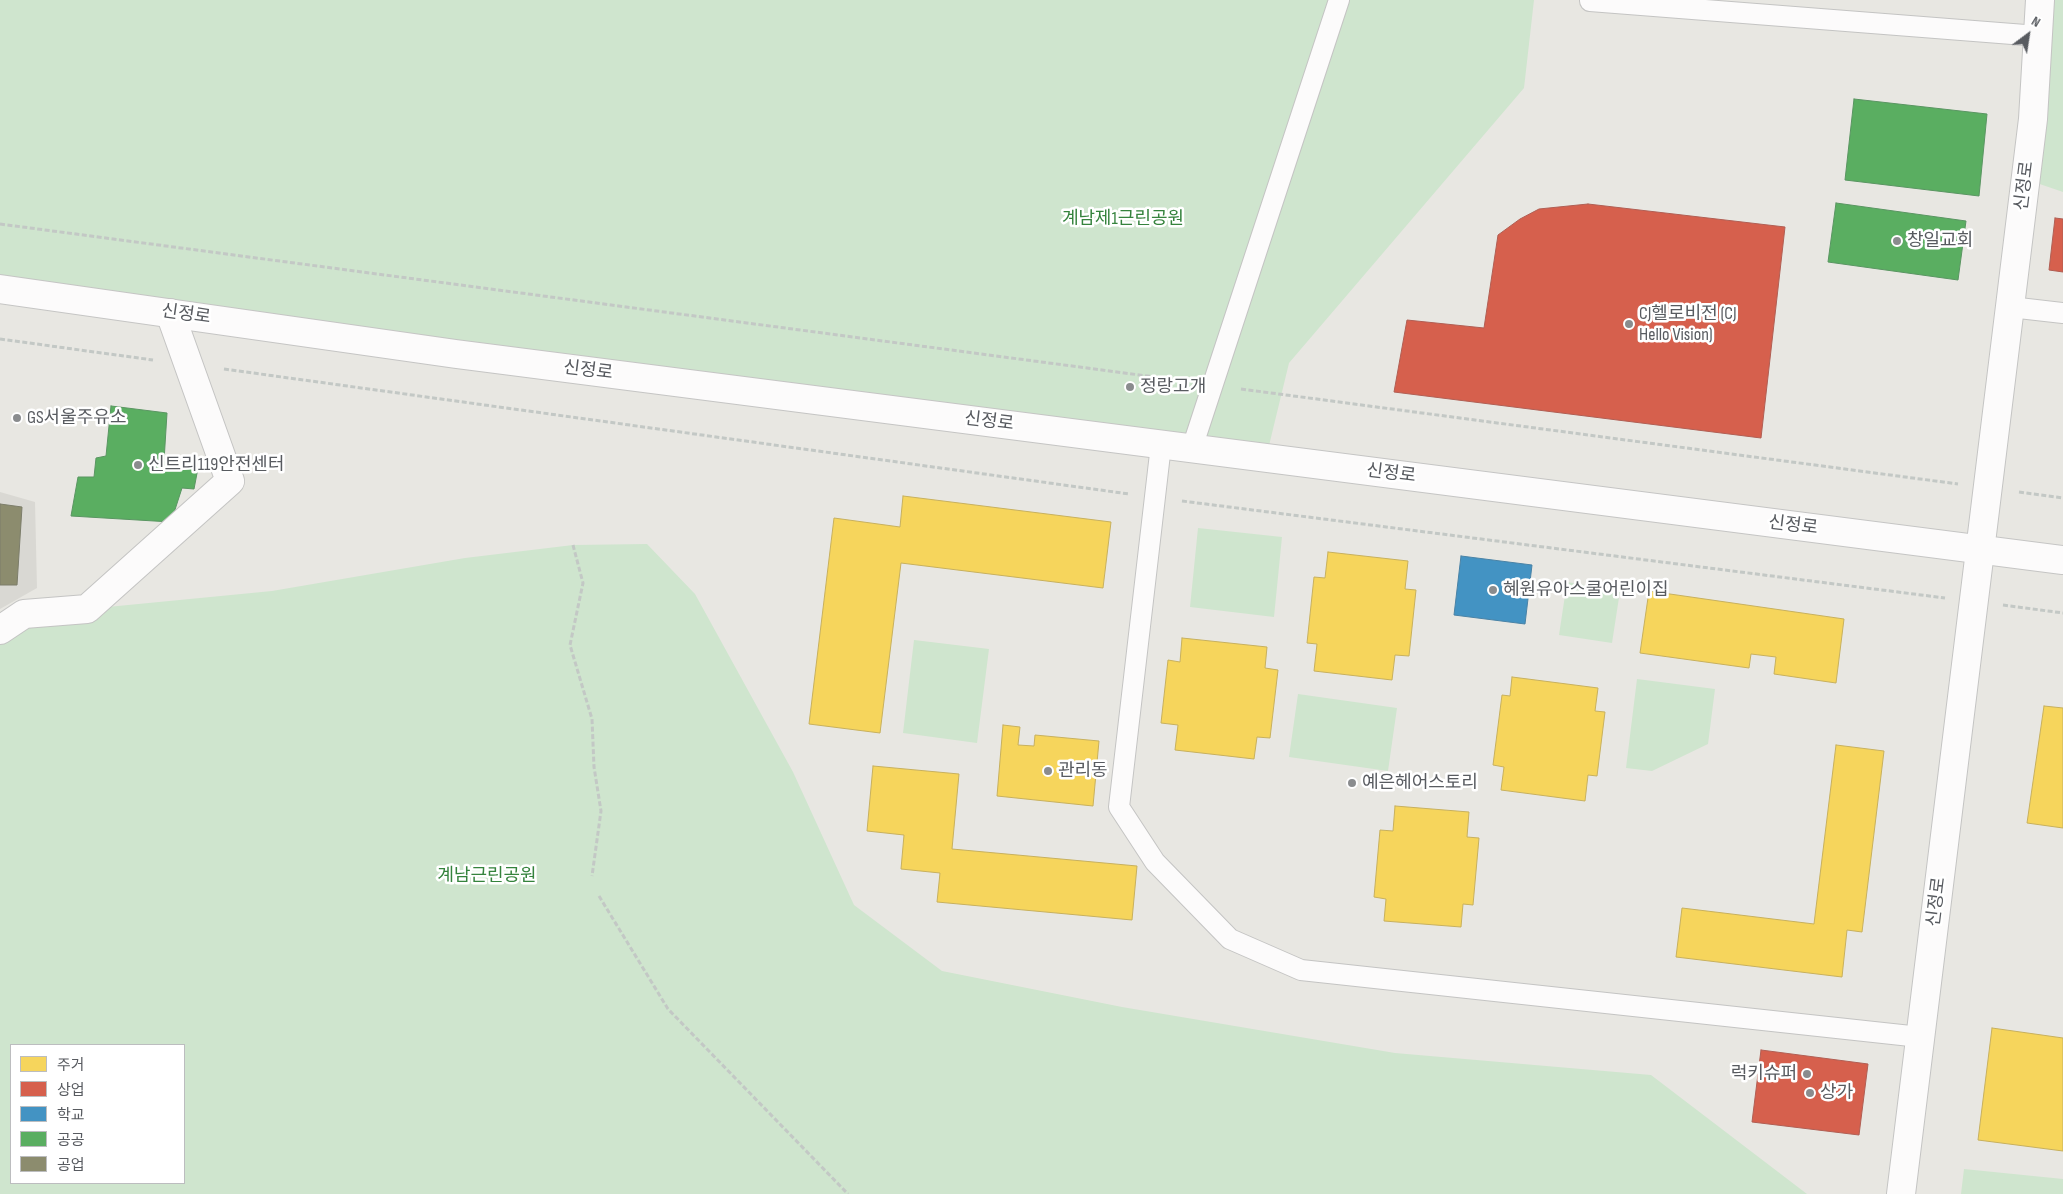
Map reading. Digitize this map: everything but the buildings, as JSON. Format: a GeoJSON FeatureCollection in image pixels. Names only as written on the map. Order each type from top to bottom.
{"type":"FeatureCollection","features":[{"type":"Feature","properties":{"kind":"main road","name":"신정로"},"geometry":{"type":"LineString","coordinates":[[1901,1194],[2033,119],[2040,0]]}},
{"type":"Feature","properties":{"kind":"main road","name":"신정로"},"geometry":{"type":"LineString","coordinates":[[0,288],[466,355],[2063,560]]}},
{"type":"Feature","properties":{"kind":"main road"},"geometry":{"type":"LineString","coordinates":[[0,630],[24,614],[87,609],[230,481],[170,313]]}},
{"type":"Feature","properties":{"kind":"lane"},"geometry":{"type":"LineString","coordinates":[[1192,448],[1340,0]]}},
{"type":"Feature","properties":{"kind":"lane"},"geometry":{"type":"LineString","coordinates":[[1590,1],[2038,36]]}},
{"type":"Feature","properties":{"kind":"lane"},"geometry":{"type":"LineString","coordinates":[[2010,307],[2063,313]]}},
{"type":"Feature","properties":{"kind":"lane"},"geometry":{"type":"LineString","coordinates":[[1161,444],[1119,807],[1155,862],[1230,938],[1301,970],[1920,1037]]}},
{"type":"Feature","properties":{"kind":"path"},"geometry":{"type":"LineString","coordinates":[[0,224],[2063,498]]}},
{"type":"Feature","properties":{"kind":"path"},"geometry":{"type":"LineString","coordinates":[[0,339],[1155,498],[2063,612]]}},
{"type":"Feature","properties":{"kind":"path"},"geometry":{"type":"LineString","coordinates":[[573,546],[584,583],[570,645],[592,719],[594,767],[601,811],[592,876]]}},
{"type":"Feature","properties":{"kind":"path"},"geometry":{"type":"LineString","coordinates":[[599,896],[668,1009],[848,1194]]}},
{"type":"Feature","properties":{"kind":"shaded area"},"geometry":{"type":"Polygon","coordinates":[[[0,492],[35,502],[37,588],[0,609],[0,492]]]}},
{"type":"Feature","properties":{"kind":"green space","name":"계남제1근린공원"},"geometry":{"type":"Polygon","coordinates":[[[0,0],[1534,0],[1524,88],[1289,363],[1266,458],[0,289],[0,0]]]}},
{"type":"Feature","properties":{"kind":"green space"},"geometry":{"type":"Polygon","coordinates":[[[2040,0],[2063,0],[2063,192],[2025,179],[2040,0]]]}},
{"type":"Feature","properties":{"kind":"green space"},"geometry":{"type":"Polygon","coordinates":[[[1198,528],[1282,537],[1274,617],[1190,607],[1198,528]]]}},
{"type":"Feature","properties":{"kind":"green space","name":"계남근린공원"},"geometry":{"type":"Polygon","coordinates":[[[647,544],[695,594],[793,772],[854,905],[942,971],[1122,1007],[1395,1053],[1651,1075],[1807,1194],[0,1194],[0,630],[87,609],[272,591],[465,558],[573,545],[647,544]]]}},
{"type":"Feature","properties":{"kind":"green space"},"geometry":{"type":"Polygon","coordinates":[[[1567,582],[1620,591],[1612,643],[1559,635],[1567,582]]]}},
{"type":"Feature","properties":{"kind":"green space"},"geometry":{"type":"Polygon","coordinates":[[[914,640],[989,649],[977,743],[903,733],[914,640]]]}},
{"type":"Feature","properties":{"kind":"green space"},"geometry":{"type":"Polygon","coordinates":[[[1637,679],[1715,689],[1708,744],[1652,771],[1626,768],[1637,679]]]}},
{"type":"Feature","properties":{"kind":"green space"},"geometry":{"type":"Polygon","coordinates":[[[1298,694],[1397,708],[1388,771],[1289,757],[1298,694]]]}},
{"type":"Feature","properties":{"kind":"green space"},"geometry":{"type":"Polygon","coordinates":[[[1964,1169],[2063,1179],[2063,1194],[1961,1194],[1964,1169]]]}},
{"type":"Feature","properties":{"kind":"place","name":"창일교회"},"geometry":{"type":"Point","coordinates":[1897,241]}},
{"type":"Feature","properties":{"kind":"place","name":"CJ헬로비전 (CJ Hello Vision)"},"geometry":{"type":"Point","coordinates":[1629,324]}},
{"type":"Feature","properties":{"kind":"place","name":"정랑고개"},"geometry":{"type":"Point","coordinates":[1130,387]}},
{"type":"Feature","properties":{"kind":"place","name":"GS서울주유소"},"geometry":{"type":"Point","coordinates":[17,418]}},
{"type":"Feature","properties":{"kind":"place","name":"신트리119안전센터"},"geometry":{"type":"Point","coordinates":[138,465]}},
{"type":"Feature","properties":{"kind":"place","name":"혜원유아스쿨어린이집"},"geometry":{"type":"Point","coordinates":[1493,590]}},
{"type":"Feature","properties":{"kind":"place","name":"관리동"},"geometry":{"type":"Point","coordinates":[1048,771]}},
{"type":"Feature","properties":{"kind":"place","name":"예은헤어스토리"},"geometry":{"type":"Point","coordinates":[1352,783]}},
{"type":"Feature","properties":{"kind":"place","name":"럭키슈퍼"},"geometry":{"type":"Point","coordinates":[1807,1074]}},
{"type":"Feature","properties":{"kind":"place","name":"상가"},"geometry":{"type":"Point","coordinates":[1810,1093]}}]}
